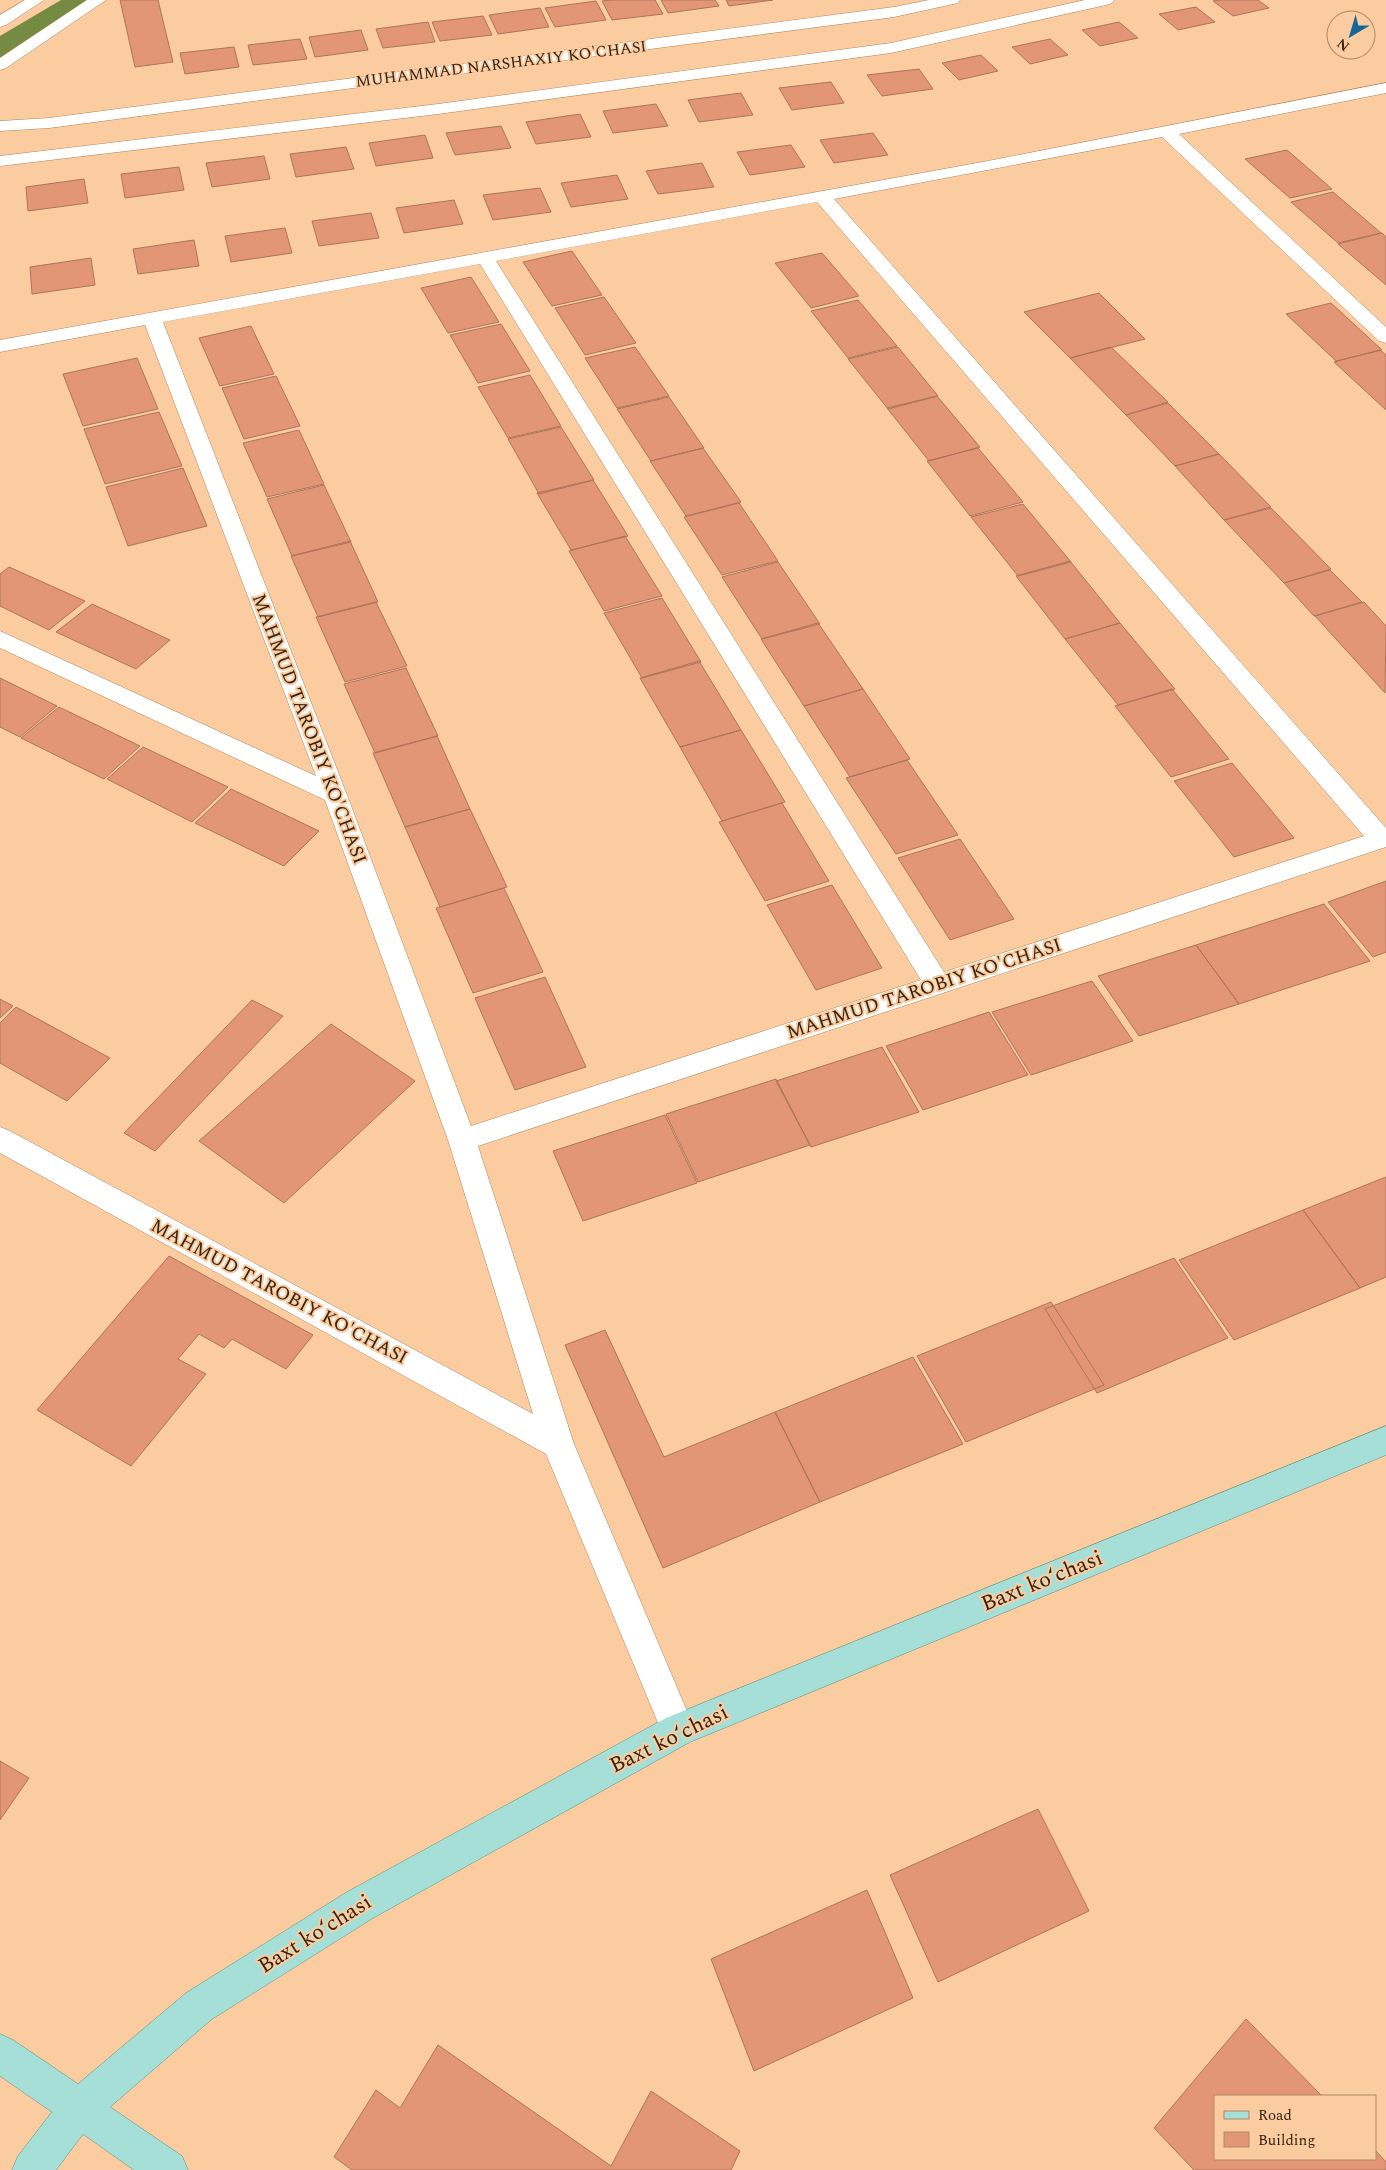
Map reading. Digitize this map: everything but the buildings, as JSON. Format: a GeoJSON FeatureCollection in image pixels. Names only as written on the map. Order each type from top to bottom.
{"type":"FeatureCollection","features":[{"type":"Feature","properties":{"kind":"main road","name":"Baxt koʻchasi"},"geometry":{"type":"LineString","coordinates":[[32,2170],[79,2108],[208,2001],[360,1905],[678,1730],[1386,1440]]}},
{"type":"Feature","properties":{"kind":"main road"},"geometry":{"type":"LineString","coordinates":[[0,2053],[168,2170]]}},
{"type":"Feature","properties":{"kind":"street"},"geometry":{"type":"LineString","coordinates":[[3,18],[36,0]]}},
{"type":"Feature","properties":{"kind":"street"},"geometry":{"type":"LineString","coordinates":[[0,65],[98,0]]}},
{"type":"Feature","properties":{"kind":"street","name":"MUHAMMAD NARSHAXIY KO'CHASI"},"geometry":{"type":"LineString","coordinates":[[0,126],[50,123],[894,12],[952,0]]}},
{"type":"Feature","properties":{"kind":"street"},"geometry":{"type":"LineString","coordinates":[[0,161],[438,109],[891,48],[1106,0]]}},
{"type":"Feature","properties":{"kind":"street"},"geometry":{"type":"LineString","coordinates":[[0,346],[822,196],[1386,88]]}},
{"type":"Feature","properties":{"kind":"street"},"geometry":{"type":"LineString","coordinates":[[1166,131],[1386,337]]}},
{"type":"Feature","properties":{"kind":"street"},"geometry":{"type":"LineString","coordinates":[[822,196],[1384,838]]}},
{"type":"Feature","properties":{"kind":"street"},"geometry":{"type":"LineString","coordinates":[[486,258],[938,985]]}},
{"type":"Feature","properties":{"kind":"street","name":"MAHMUD TAROBIY KO'CHASI"},"geometry":{"type":"LineString","coordinates":[[152,319],[334,796],[462,1140],[558,1444],[678,1730]]}},
{"type":"Feature","properties":{"kind":"street"},"geometry":{"type":"LineString","coordinates":[[0,639],[334,796]]}},
{"type":"Feature","properties":{"kind":"street","name":"MAHMUD TAROBIY KO'CHASI"},"geometry":{"type":"LineString","coordinates":[[462,1140],[1384,838]]}},
{"type":"Feature","properties":{"kind":"street","name":"MAHMUD TAROBIY KO'CHASI"},"geometry":{"type":"LineString","coordinates":[[0,1139],[558,1444]]}},
{"type":"Feature","properties":{"kind":"waterway"},"geometry":{"type":"LineString","coordinates":[[0,50],[83,0]]}}]}
